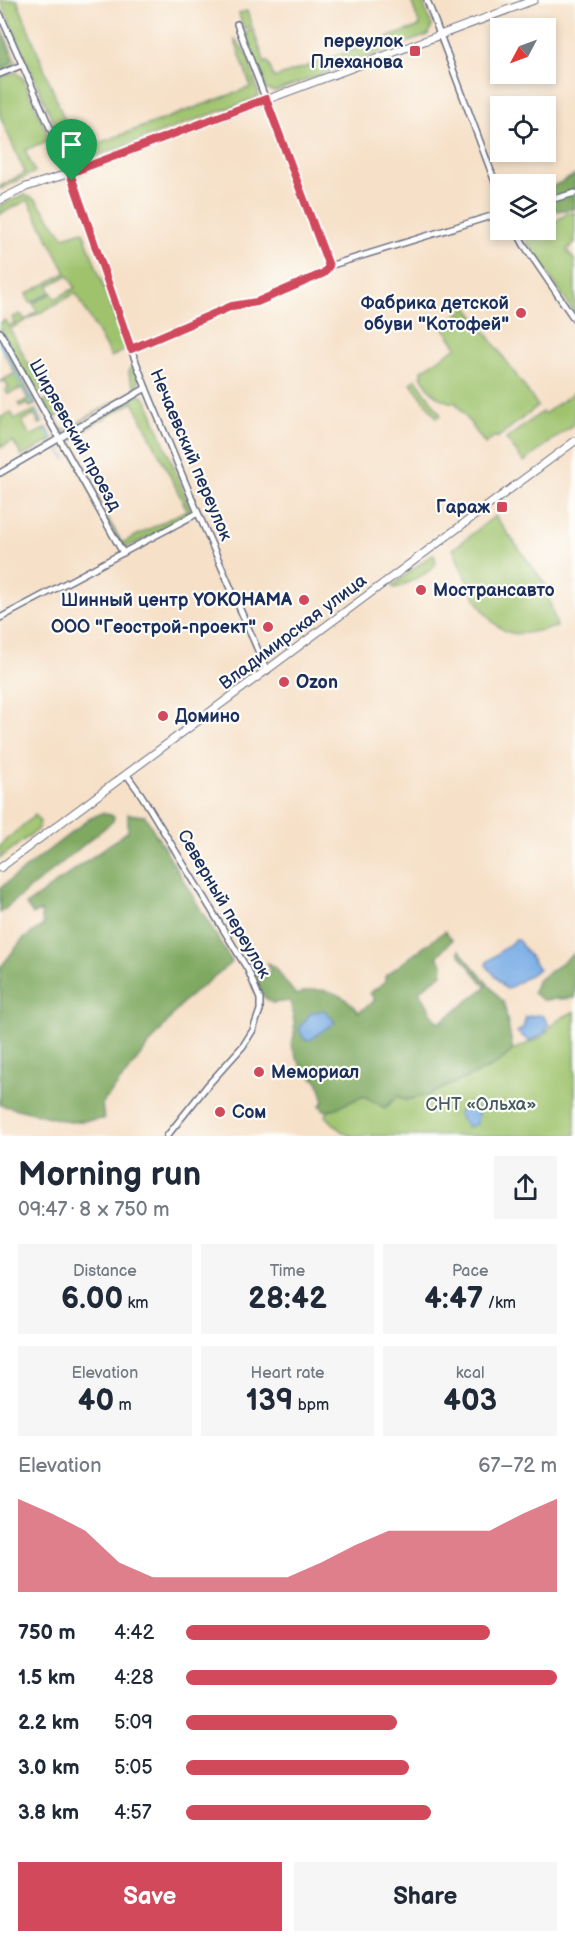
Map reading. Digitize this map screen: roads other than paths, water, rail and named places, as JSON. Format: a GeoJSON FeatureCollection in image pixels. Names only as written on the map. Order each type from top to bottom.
{"type":"FeatureCollection","features":[{"type":"Feature","properties":{"kind":"street"},"geometry":{"type":"LineString","coordinates":[[428,0],[492,174]]}},
{"type":"Feature","properties":{"kind":"street"},"geometry":{"type":"LineString","coordinates":[[0,200],[26,187],[70,173],[534,0]]}},
{"type":"Feature","properties":{"kind":"street","name":"Нечаевский переулок"},"geometry":{"type":"LineString","coordinates":[[0,14],[70,173],[131,349],[198,513],[267,671]]}},
{"type":"Feature","properties":{"kind":"street"},"geometry":{"type":"LineString","coordinates":[[237,24],[329,266]]}},
{"type":"Feature","properties":{"kind":"street"},"geometry":{"type":"LineString","coordinates":[[0,74],[22,65]]}},
{"type":"Feature","properties":{"kind":"street"},"geometry":{"type":"LineString","coordinates":[[556,198],[575,193]]}},
{"type":"Feature","properties":{"kind":"street"},"geometry":{"type":"LineString","coordinates":[[131,349],[232,306],[257,302],[324,273],[329,266],[490,216]]}},
{"type":"Feature","properties":{"kind":"street"},"geometry":{"type":"LineString","coordinates":[[521,240],[575,320]]}},
{"type":"Feature","properties":{"kind":"street","name":"Ширяевский проезд"},"geometry":{"type":"LineString","coordinates":[[0,332],[123,553]]}},
{"type":"Feature","properties":{"kind":"street"},"geometry":{"type":"LineString","coordinates":[[0,473],[147,388]]}},
{"type":"Feature","properties":{"kind":"street","name":"Владимирская улица"},"geometry":{"type":"LineString","coordinates":[[0,868],[575,441]]}},
{"type":"Feature","properties":{"kind":"street"},"geometry":{"type":"LineString","coordinates":[[0,618],[198,513]]}},
{"type":"Feature","properties":{"kind":"street","name":"Северный переулок"},"geometry":{"type":"LineString","coordinates":[[127,775],[248,970],[260,999],[258,1018],[249,1038],[167,1136]]}},
{"type":"Feature","properties":{"kind":"water"},"geometry":{"type":"Polygon","coordinates":[[[515,940],[518,940],[539,969],[508,989],[486,965],[515,940]]]}},
{"type":"Feature","properties":{"kind":"water"},"geometry":{"type":"Polygon","coordinates":[[[324,1010],[335,1022],[310,1040],[304,1039],[299,1028],[311,1013],[324,1010]]]}},
{"type":"Feature","properties":{"kind":"water"},"geometry":{"type":"Polygon","coordinates":[[[543,1016],[549,1025],[543,1034],[529,1041],[517,1032],[523,1028],[526,1017],[543,1016]]]}},
{"type":"Feature","properties":{"kind":"water"},"geometry":{"type":"Polygon","coordinates":[[[466,1104],[474,1105],[478,1113],[477,1124],[468,1127],[458,1114],[466,1104]]]}},
{"type":"Feature","properties":{"kind":"waterway"},"geometry":{"type":"LineString","coordinates":[[0,343],[13,367]]}},
{"type":"Feature","properties":{"kind":"waterway"},"geometry":{"type":"LineString","coordinates":[[15,372],[33,404]]}},
{"type":"Feature","properties":{"kind":"waterway"},"geometry":{"type":"LineString","coordinates":[[36,411],[42,421]]}},
{"type":"Feature","properties":{"kind":"waterway"},"geometry":{"type":"LineString","coordinates":[[46,429],[52,439]]}},
{"type":"Feature","properties":{"kind":"waterway"},"geometry":{"type":"LineString","coordinates":[[56,446],[66,459]]}},
{"type":"Feature","properties":{"kind":"place","name":"переулок Плеханова"},"geometry":{"type":"Point","coordinates":[415,51]}},
{"type":"Feature","properties":{"kind":"place","name":"Фабрика детской обуви \"Котофей\""},"geometry":{"type":"Point","coordinates":[521,313]}},
{"type":"Feature","properties":{"kind":"place","name":"Гараж"},"geometry":{"type":"Point","coordinates":[502,507]}},
{"type":"Feature","properties":{"kind":"place","name":"Мострансавто"},"geometry":{"type":"Point","coordinates":[421,590]}},
{"type":"Feature","properties":{"kind":"place","name":"Шинный центр YOKOHAMA"},"geometry":{"type":"Point","coordinates":[304,600]}},
{"type":"Feature","properties":{"kind":"place","name":"ООО \"Геострой-проект\""},"geometry":{"type":"Point","coordinates":[268,627]}},
{"type":"Feature","properties":{"kind":"place","name":"Ozon"},"geometry":{"type":"Point","coordinates":[284,682]}},
{"type":"Feature","properties":{"kind":"place","name":"Домино"},"geometry":{"type":"Point","coordinates":[163,716]}},
{"type":"Feature","properties":{"kind":"place","name":"Мемориал"},"geometry":{"type":"Point","coordinates":[259,1072]}},
{"type":"Feature","properties":{"kind":"place","name":"Сом"},"geometry":{"type":"Point","coordinates":[220,1112]}},
{"type":"Feature","properties":{"kind":"park label","name":"СНТ «Ольха»"},"geometry":{"type":"Point","coordinates":[481,1104]}}]}
